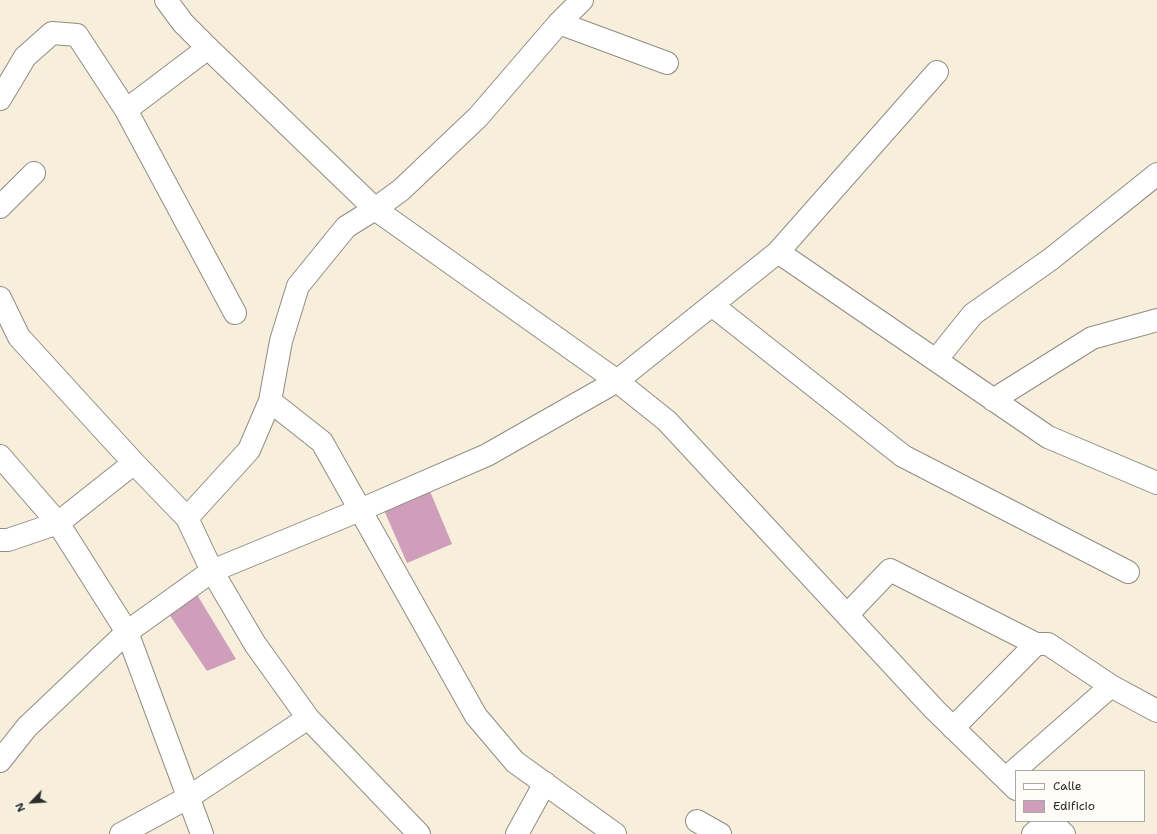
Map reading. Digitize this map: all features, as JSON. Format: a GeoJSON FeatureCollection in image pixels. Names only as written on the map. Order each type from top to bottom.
{"type":"FeatureCollection","features":[{"type":"Feature","properties":{"kind":"street"},"geometry":{"type":"LineString","coordinates":[[166,0],[183,23],[374,209],[617,381],[667,421],[934,709],[1011,783]]}},
{"type":"Feature","properties":{"kind":"street"},"geometry":{"type":"LineString","coordinates":[[187,518],[249,450],[270,401],[281,341],[298,286],[346,227],[401,190],[478,117],[559,23],[582,0]]}},
{"type":"Feature","properties":{"kind":"street"},"geometry":{"type":"LineString","coordinates":[[559,23],[667,63]]}},
{"type":"Feature","properties":{"kind":"street"},"geometry":{"type":"LineString","coordinates":[[0,99],[25,57],[52,33],[77,34],[126,110],[235,313]]}},
{"type":"Feature","properties":{"kind":"street"},"geometry":{"type":"LineString","coordinates":[[126,110],[208,48]]}},
{"type":"Feature","properties":{"kind":"street"},"geometry":{"type":"LineString","coordinates":[[0,761],[27,727],[127,632],[212,571],[360,510],[487,455],[617,381],[778,252],[937,72]]}},
{"type":"Feature","properties":{"kind":"street"},"geometry":{"type":"LineString","coordinates":[[0,207],[34,173]]}},
{"type":"Feature","properties":{"kind":"street"},"geometry":{"type":"LineString","coordinates":[[936,360],[973,314],[1051,259],[1157,174]]}},
{"type":"Feature","properties":{"kind":"street"},"geometry":{"type":"LineString","coordinates":[[778,252],[1048,437],[1157,483]]}},
{"type":"Feature","properties":{"kind":"street"},"geometry":{"type":"LineString","coordinates":[[0,298],[19,337],[134,463],[187,518],[212,571],[255,644],[308,718],[419,834]]}},
{"type":"Feature","properties":{"kind":"street"},"geometry":{"type":"LineString","coordinates":[[712,305],[903,456],[1128,572]]}},
{"type":"Feature","properties":{"kind":"street"},"geometry":{"type":"LineString","coordinates":[[993,400],[1092,338],[1157,320]]}},
{"type":"Feature","properties":{"kind":"street"},"geometry":{"type":"LineString","coordinates":[[270,401],[322,442],[476,716],[515,762],[615,834]]}},
{"type":"Feature","properties":{"kind":"street"},"geometry":{"type":"LineString","coordinates":[[0,456],[58,523],[127,632],[202,834]]}},
{"type":"Feature","properties":{"kind":"street"},"geometry":{"type":"LineString","coordinates":[[0,540],[8,540],[58,523],[134,463]]}},
{"type":"Feature","properties":{"kind":"street"},"geometry":{"type":"LineString","coordinates":[[847,615],[890,570],[1036,644],[1048,644],[1111,686],[1157,711]]}},
{"type":"Feature","properties":{"kind":"street"},"geometry":{"type":"LineString","coordinates":[[953,728],[1036,644]]}},
{"type":"Feature","properties":{"kind":"street"},"geometry":{"type":"LineString","coordinates":[[1024,770],[1111,686]]}},
{"type":"Feature","properties":{"kind":"street"},"geometry":{"type":"LineString","coordinates":[[121,834],[189,797],[308,718]]}},
{"type":"Feature","properties":{"kind":"street"},"geometry":{"type":"LineString","coordinates":[[517,834],[545,783]]}},
{"type":"Feature","properties":{"kind":"street"},"geometry":{"type":"LineString","coordinates":[[697,821],[720,834]]}},
{"type":"Feature","properties":{"kind":"street"},"geometry":{"type":"LineString","coordinates":[[1033,834],[1048,822]]}},
{"type":"Feature","properties":{"kind":"street"},"geometry":{"type":"LineString","coordinates":[[1050,822],[1064,834]]}},
{"type":"Feature","properties":{"kind":"building"},"geometry":{"type":"Polygon","coordinates":[[[429,489],[452,544],[407,563],[384,510],[429,489]]]}},
{"type":"Feature","properties":{"kind":"building"},"geometry":{"type":"Polygon","coordinates":[[[196,593],[236,659],[207,671],[169,614],[196,593]]]}}]}
